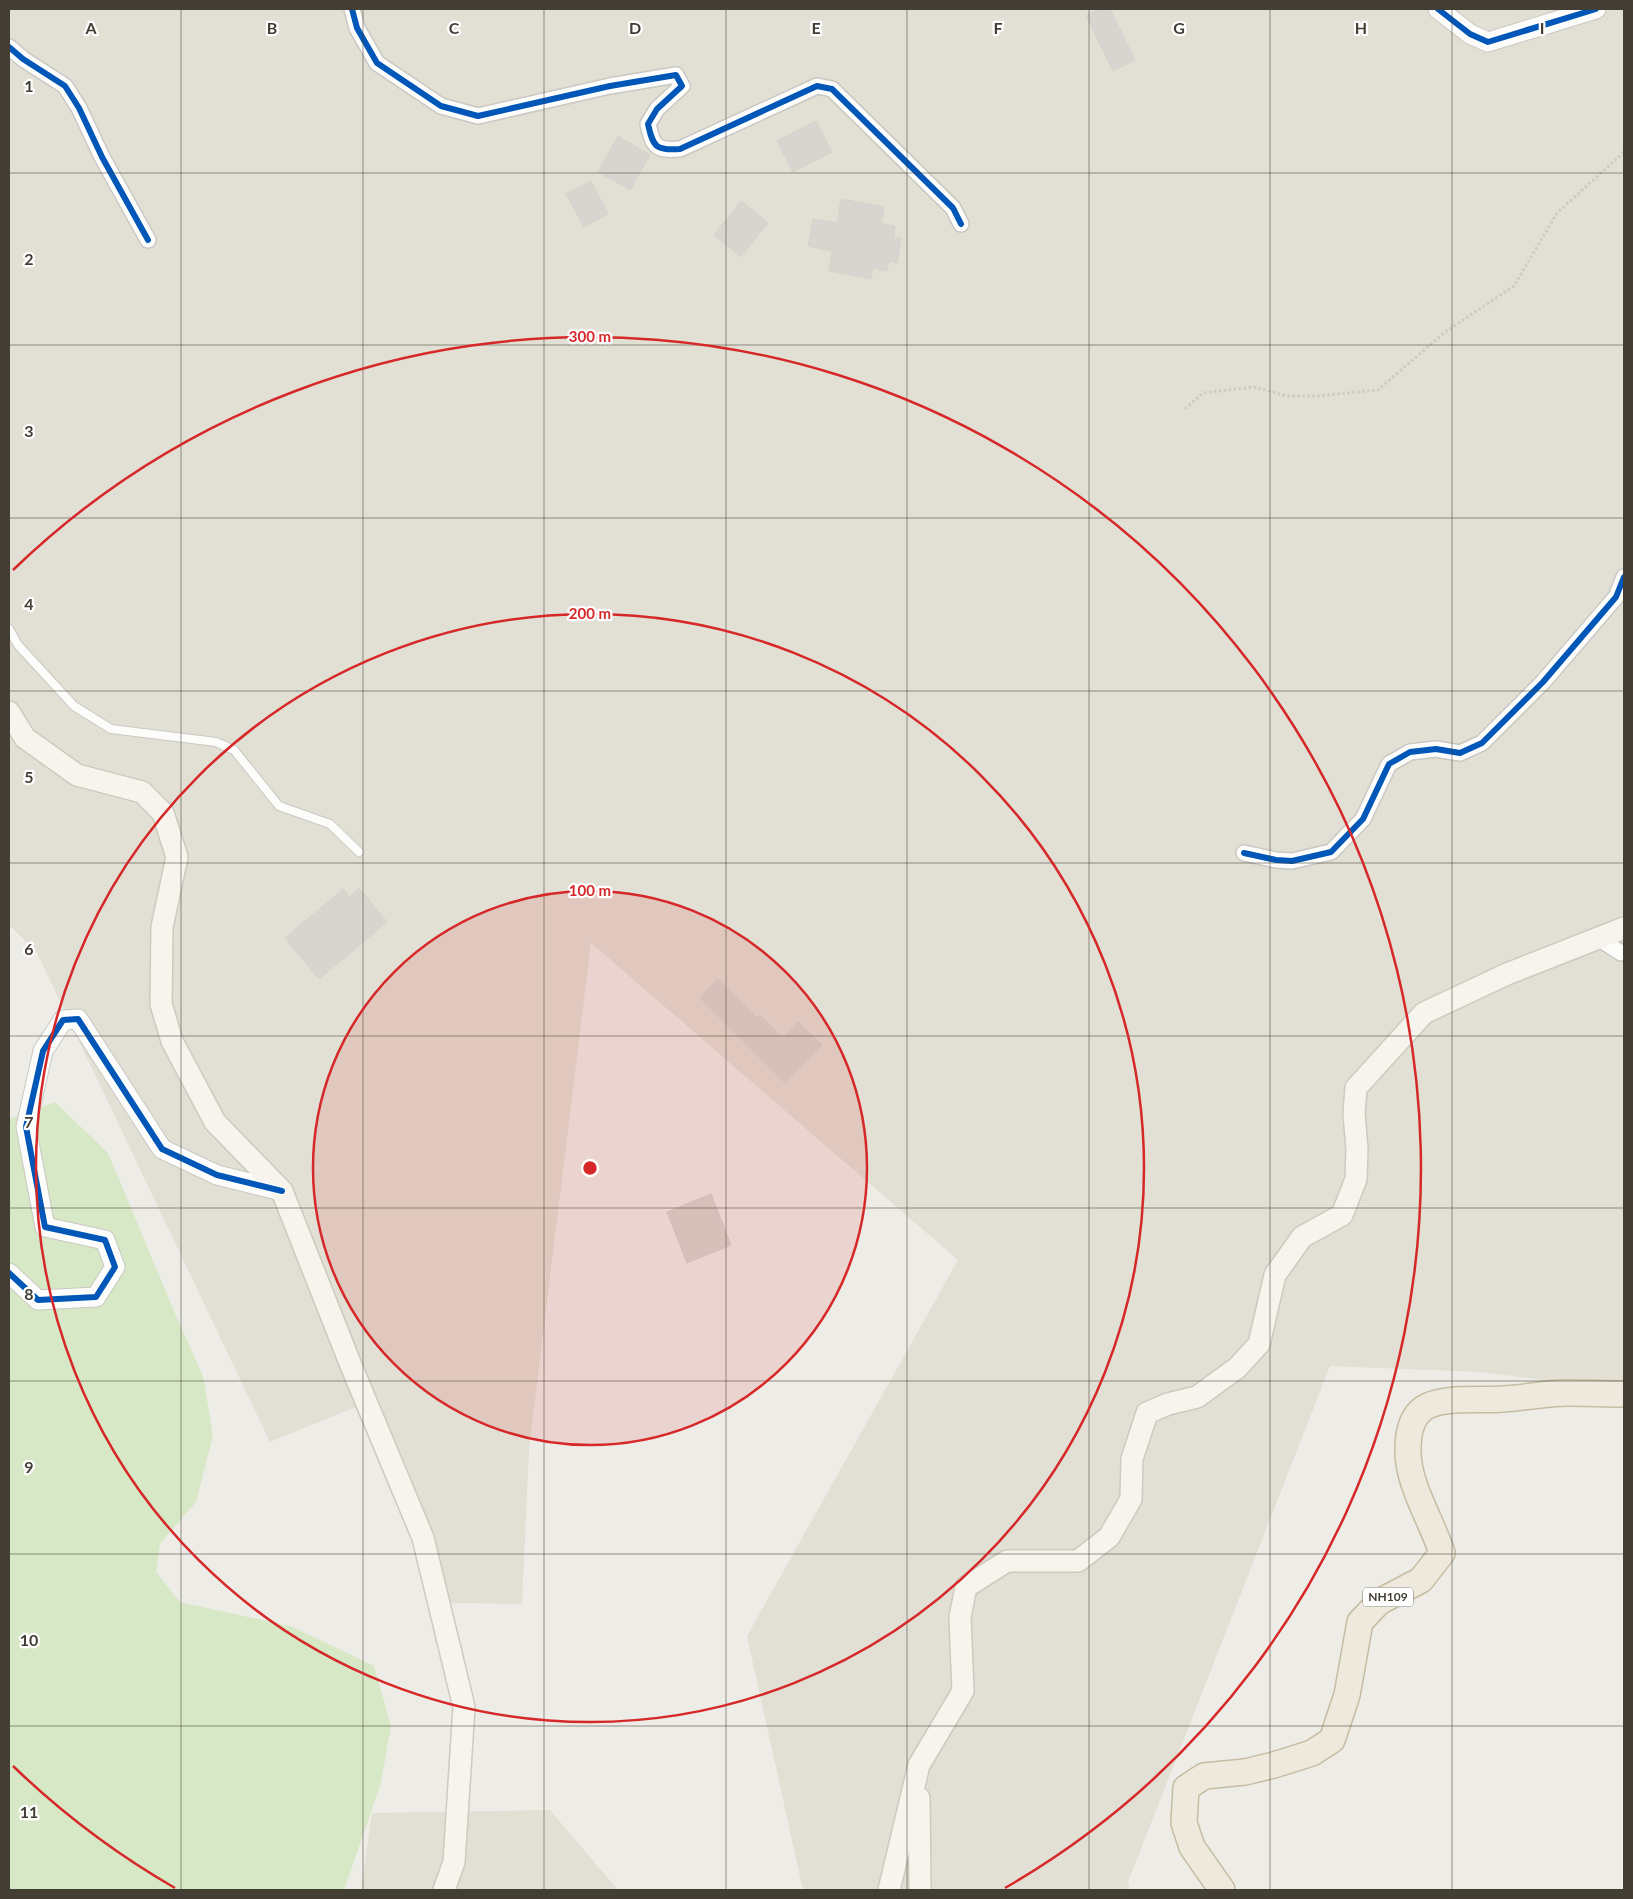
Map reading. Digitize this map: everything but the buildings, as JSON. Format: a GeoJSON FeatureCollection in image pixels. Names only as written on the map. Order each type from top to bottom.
{"type":"FeatureCollection","features":[{"type":"Feature","properties":{"kind":"highway","name":"NH109"},"geometry":{"type":"LineString","coordinates":[[1222,1890],[1192,1847],[1184,1823],[1186,1788],[1204,1776],[1245,1772],[1312,1753],[1332,1740],[1347,1695],[1360,1622],[1379,1602],[1421,1580],[1442,1553],[1435,1532],[1422,1508],[1413,1480],[1408,1450],[1412,1423],[1424,1408],[1443,1401],[1504,1399],[1566,1393],[1624,1394]]}},
{"type":"Feature","properties":{"kind":"main road"},"geometry":{"type":"LineString","coordinates":[[9,712],[25,738],[78,775],[142,792],[163,813],[177,857],[162,927],[161,1004],[172,1041],[215,1122],[282,1191],[423,1538],[464,1707],[454,1862],[444,1890]]}},
{"type":"Feature","properties":{"kind":"main road"},"geometry":{"type":"LineString","coordinates":[[889,1890],[919,1764],[963,1691],[960,1617],[966,1587],[1008,1561],[1078,1561],[1109,1537],[1131,1499],[1132,1459],[1147,1413],[1168,1404],[1197,1397],[1237,1368],[1259,1344],[1275,1276],[1302,1237],[1342,1215],[1356,1179],[1357,1149],[1354,1114],[1356,1088],[1424,1013],[1507,974],[1624,928]]}},
{"type":"Feature","properties":{"kind":"main road"},"geometry":{"type":"LineString","coordinates":[[919,1764],[920,1890]]}},
{"type":"Feature","properties":{"kind":"street"},"geometry":{"type":"LineString","coordinates":[[352,9],[357,28],[378,63],[441,106],[478,116],[610,86],[676,75],[682,86],[657,109],[648,124],[651,136],[657,147],[664,150],[680,149],[816,86],[832,89],[953,208],[961,224]]}},
{"type":"Feature","properties":{"kind":"street"},"geometry":{"type":"LineString","coordinates":[[1438,9],[1470,34],[1488,42],[1596,9]]}},
{"type":"Feature","properties":{"kind":"street"},"geometry":{"type":"LineString","coordinates":[[9,47],[23,59],[64,86],[79,108],[102,157],[148,240]]}},
{"type":"Feature","properties":{"kind":"street"},"geometry":{"type":"LineString","coordinates":[[1244,853],[1276,860],[1292,861],[1331,852],[1363,819],[1389,764],[1410,752],[1436,749],[1460,753],[1482,743],[1543,682],[1616,597],[1624,577]]}},
{"type":"Feature","properties":{"kind":"street"},"geometry":{"type":"LineString","coordinates":[[1598,938],[1621,953],[1624,952]]}},
{"type":"Feature","properties":{"kind":"street"},"geometry":{"type":"LineString","coordinates":[[9,1272],[38,1300],[96,1297],[115,1267],[105,1240],[45,1227],[26,1127],[43,1051],[63,1020],[78,1019],[162,1149],[217,1175],[282,1191]]}},
{"type":"Feature","properties":{"kind":"lane"},"geometry":{"type":"LineString","coordinates":[[9,629],[18,645],[74,706],[111,730],[216,742],[234,750],[279,806],[330,824],[359,852]]}},
{"type":"Feature","properties":{"kind":"path"},"geometry":{"type":"LineString","coordinates":[[1185,409],[1203,393],[1254,388],[1286,396],[1318,396],[1378,390],[1445,332],[1514,286],[1557,213],[1624,152]]}},
{"type":"Feature","properties":{"kind":"shaded area"},"geometry":{"type":"Polygon","coordinates":[[[9,9],[1624,9],[1624,1390],[1480,1372],[1330,1366],[1128,1882],[1130,1890],[803,1890],[747,1636],[958,1260],[591,943],[529,1449],[522,1604],[451,1603],[365,1403],[270,1442],[37,953],[9,925],[9,9]]]}},
{"type":"Feature","properties":{"kind":"shaded area"},"geometry":{"type":"Polygon","coordinates":[[[550,1810],[618,1890],[361,1890],[372,1813],[550,1810]]]}},
{"type":"Feature","properties":{"kind":"green space"},"geometry":{"type":"Polygon","coordinates":[[[55,1102],[108,1153],[203,1376],[213,1436],[196,1502],[160,1544],[156,1572],[180,1602],[293,1627],[374,1666],[391,1726],[381,1783],[344,1890],[9,1890],[9,1119],[55,1102]]]}},
{"type":"Feature","properties":{"kind":"cycle path"},"geometry":{"type":"LineString","coordinates":[[352,9],[357,28],[377,63],[441,106],[478,116],[610,86],[676,75],[682,86],[657,109],[648,124],[654,143],[666,149],[680,149],[817,86],[832,89],[953,208],[961,224]]}},
{"type":"Feature","properties":{"kind":"cycle path"},"geometry":{"type":"LineString","coordinates":[[1438,9],[1470,34],[1488,42],[1596,9]]}},
{"type":"Feature","properties":{"kind":"cycle path"},"geometry":{"type":"LineString","coordinates":[[9,47],[23,59],[65,86],[79,108],[102,157],[148,240]]}},
{"type":"Feature","properties":{"kind":"cycle path"},"geometry":{"type":"LineString","coordinates":[[1244,853],[1276,860],[1292,861],[1331,852],[1363,819],[1389,764],[1410,752],[1436,749],[1460,753],[1482,743],[1543,682],[1616,597],[1624,577]]}},
{"type":"Feature","properties":{"kind":"cycle path"},"geometry":{"type":"LineString","coordinates":[[9,1273],[38,1300],[96,1297],[115,1267],[105,1240],[45,1227],[26,1127],[43,1051],[63,1020],[78,1019],[162,1149],[217,1175],[282,1191]]}}]}
